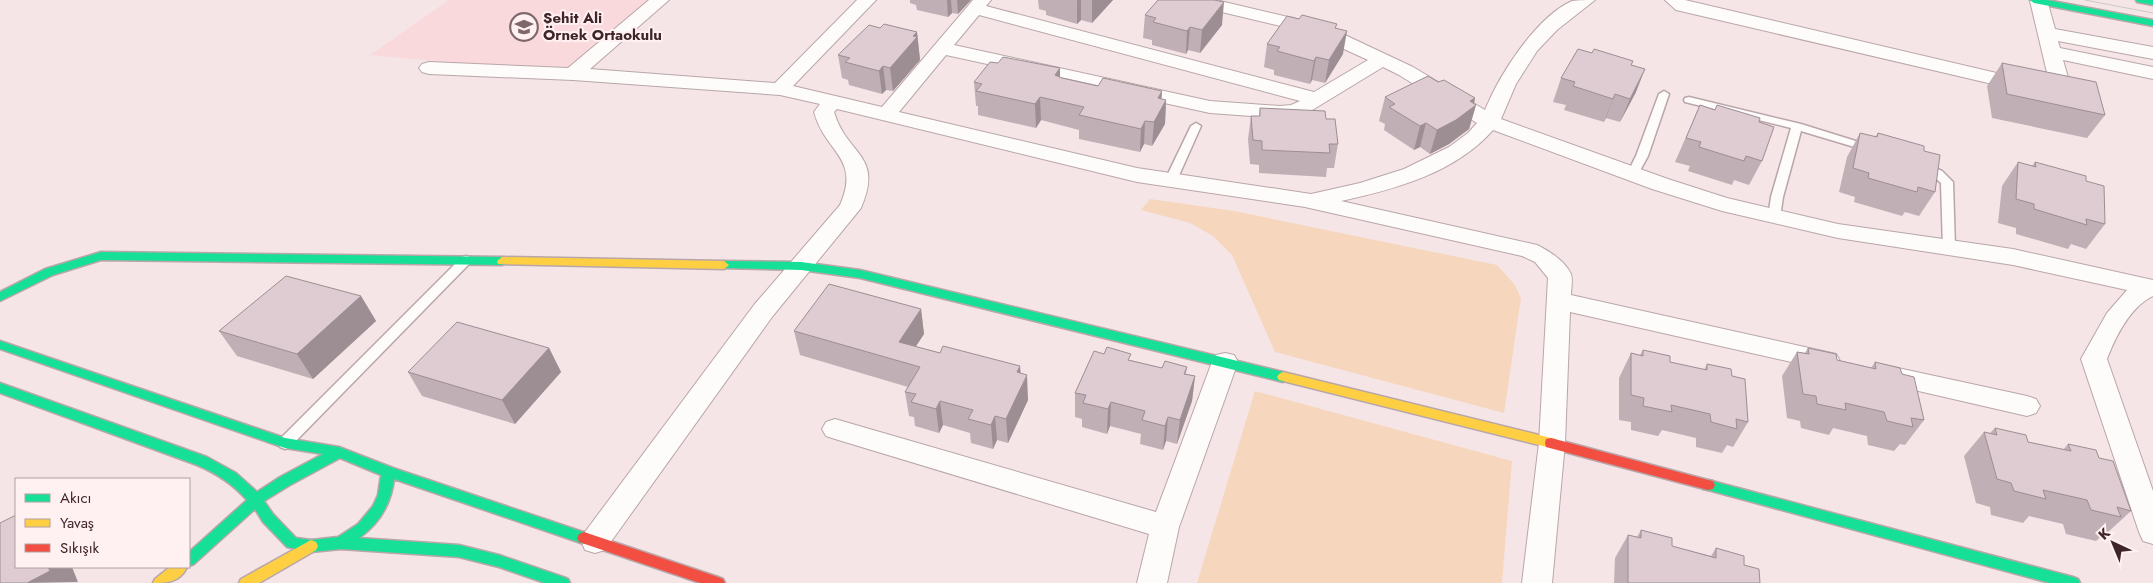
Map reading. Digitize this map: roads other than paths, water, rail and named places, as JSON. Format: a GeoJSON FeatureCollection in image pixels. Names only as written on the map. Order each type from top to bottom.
{"type":"FeatureCollection","features":[{"type":"Feature","properties":{"kind":"street"},"geometry":{"type":"LineString","coordinates":[[573,74],[660,0]]}},
{"type":"Feature","properties":{"kind":"street"},"geometry":{"type":"LineString","coordinates":[[780,89],[867,0]]}},
{"type":"Feature","properties":{"kind":"street"},"geometry":{"type":"LineString","coordinates":[[1194,0],[1299,26],[1340,40],[1383,59],[1489,121],[1706,199],[1774,217],[1854,234],[2061,267],[2151,288]]}},
{"type":"Feature","properties":{"kind":"street"},"geometry":{"type":"LineString","coordinates":[[1305,200],[1356,191],[1387,183],[1424,168],[1462,147],[1489,121],[1505,85],[1526,53],[1556,20],[1586,0]]}},
{"type":"Feature","properties":{"kind":"street"},"geometry":{"type":"LineString","coordinates":[[1674,0],[1682,6],[2041,89],[2052,89],[2059,84],[2037,0],[2153,23]]}},
{"type":"Feature","properties":{"kind":"street"},"geometry":{"type":"LineString","coordinates":[[2140,0],[2153,2]]}},
{"type":"Feature","properties":{"kind":"street"},"geometry":{"type":"LineString","coordinates":[[886,115],[979,4],[1203,69],[1316,99]]}},
{"type":"Feature","properties":{"kind":"street"},"geometry":{"type":"LineString","coordinates":[[2047,33],[2153,53]]}},
{"type":"Feature","properties":{"kind":"street"},"geometry":{"type":"LineString","coordinates":[[948,41],[1210,107],[1286,112],[1298,110],[1383,59]]}},
{"type":"Feature","properties":{"kind":"street"},"geometry":{"type":"LineString","coordinates":[[948,41],[1194,88],[1203,69]]}},
{"type":"Feature","properties":{"kind":"street"},"geometry":{"type":"LineString","coordinates":[[2052,52],[2153,73]]}},
{"type":"Feature","properties":{"kind":"street"},"geometry":{"type":"LineString","coordinates":[[429,68],[573,74],[780,89],[1138,175],[1305,200],[1529,250],[1543,257],[1560,276],[1552,443],[1537,583]]}},
{"type":"Feature","properties":{"kind":"street"},"geometry":{"type":"LineString","coordinates":[[595,541],[763,311],[850,208],[857,196],[859,173],[849,153],[825,121],[824,112],[832,102]]}},
{"type":"Feature","properties":{"kind":"street"},"geometry":{"type":"LineString","coordinates":[[0,297],[25,281],[56,267],[101,256],[801,266],[860,274],[1552,443],[2074,583]]}},
{"type":"Feature","properties":{"kind":"street"},"geometry":{"type":"LineString","coordinates":[[2151,288],[2135,296],[2120,312],[2110,326],[2094,359],[2153,532]]}},
{"type":"Feature","properties":{"kind":"street"},"geometry":{"type":"LineString","coordinates":[[1560,301],[2027,406]]}},
{"type":"Feature","properties":{"kind":"street"},"geometry":{"type":"LineString","coordinates":[[0,345],[285,443],[302,448],[339,452],[388,472],[718,583]]}},
{"type":"Feature","properties":{"kind":"street"},"geometry":{"type":"LineString","coordinates":[[1152,583],[1165,527],[1225,362]]}},
{"type":"Feature","properties":{"kind":"street"},"geometry":{"type":"LineString","coordinates":[[0,388],[202,461],[219,469],[248,490],[268,518],[292,543],[311,546],[341,543],[458,551],[536,579],[563,583]]}},
{"type":"Feature","properties":{"kind":"street"},"geometry":{"type":"LineString","coordinates":[[835,429],[1165,527]]}},
{"type":"Feature","properties":{"kind":"street"},"geometry":{"type":"LineString","coordinates":[[190,557],[256,500],[339,452]]}},
{"type":"Feature","properties":{"kind":"street"},"geometry":{"type":"LineString","coordinates":[[341,543],[363,528],[378,510],[385,495],[388,472]]}},
{"type":"Feature","properties":{"kind":"street"},"geometry":{"type":"LineString","coordinates":[[246,583],[311,546]]}},
{"type":"Feature","properties":{"kind":"lane"},"geometry":{"type":"LineString","coordinates":[[1633,174],[1642,156],[1664,94]]}},
{"type":"Feature","properties":{"kind":"lane"},"geometry":{"type":"LineString","coordinates":[[1690,100],[1797,126],[1882,152]]}},
{"type":"Feature","properties":{"kind":"lane"},"geometry":{"type":"LineString","coordinates":[[1171,180],[1196,126]]}},
{"type":"Feature","properties":{"kind":"lane"},"geometry":{"type":"LineString","coordinates":[[1774,217],[1777,197],[1797,126]]}},
{"type":"Feature","properties":{"kind":"lane"},"geometry":{"type":"LineString","coordinates":[[1909,162],[1932,170],[1947,182],[1949,248]]}},
{"type":"Feature","properties":{"kind":"lane"},"geometry":{"type":"LineString","coordinates":[[285,443],[466,260]]}},
{"type":"Feature","properties":{"kind":"tram line"},"geometry":{"type":"LineString","coordinates":[[2085,0],[2153,13]]}},
{"type":"Feature","properties":{"kind":"place","name":"Şehit Ali Örnek Ortaokulu"},"geometry":{"type":"Point","coordinates":[524,27]}}]}
